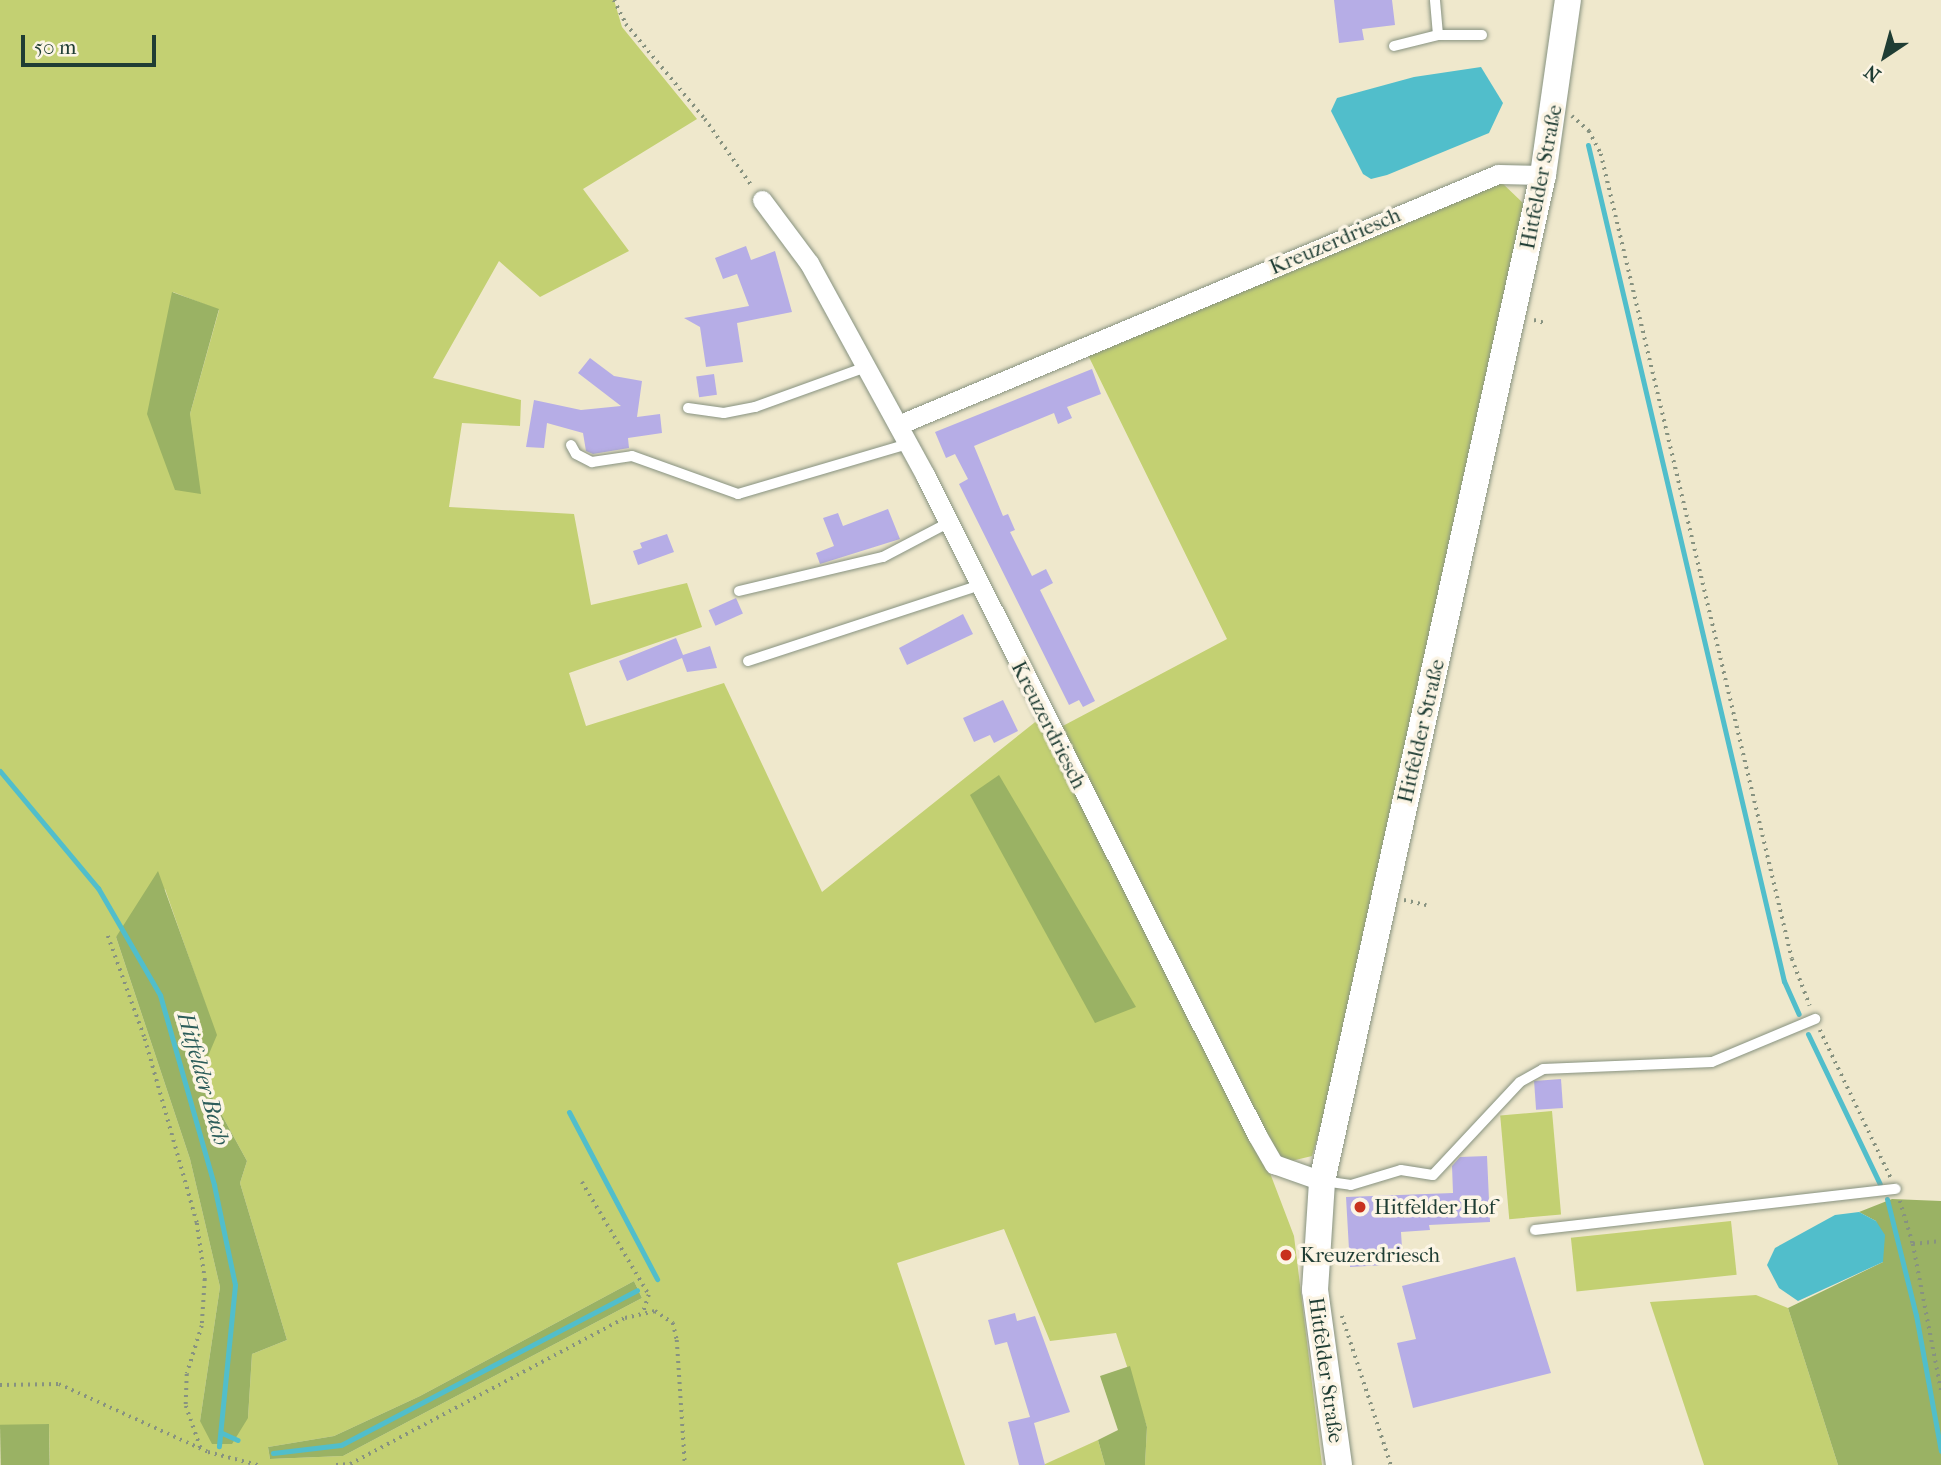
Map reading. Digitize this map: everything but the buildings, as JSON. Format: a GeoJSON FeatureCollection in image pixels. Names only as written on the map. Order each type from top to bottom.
{"type":"FeatureCollection","features":[{"type":"Feature","properties":{"kind":"main road","name":"Hitfelder Straße"},"geometry":{"type":"LineString","coordinates":[[1339,1465],[1315,1290],[1322,1181],[1543,175],[1568,0]]}},
{"type":"Feature","properties":{"kind":"street","name":"Kreuzerdriesch"},"geometry":{"type":"LineString","coordinates":[[898,425],[1498,174],[1543,175]]}},
{"type":"Feature","properties":{"kind":"street","name":"Kreuzerdriesch"},"geometry":{"type":"LineString","coordinates":[[762,200],[809,263],[898,425],[1256,1135],[1274,1164],[1322,1181]]}},
{"type":"Feature","properties":{"kind":"lane"},"geometry":{"type":"LineString","coordinates":[[1435,0],[1438,35]]}},
{"type":"Feature","properties":{"kind":"lane"},"geometry":{"type":"LineString","coordinates":[[1394,46],[1438,35],[1482,35]]}},
{"type":"Feature","properties":{"kind":"lane"},"geometry":{"type":"LineString","coordinates":[[688,408],[724,413],[755,407],[866,367]]}},
{"type":"Feature","properties":{"kind":"lane"},"geometry":{"type":"LineString","coordinates":[[571,445],[576,454],[592,462],[632,456],[738,494],[908,444]]}},
{"type":"Feature","properties":{"kind":"lane"},"geometry":{"type":"LineString","coordinates":[[738,591],[883,557],[947,523]]}},
{"type":"Feature","properties":{"kind":"lane"},"geometry":{"type":"LineString","coordinates":[[748,662],[978,586]]}},
{"type":"Feature","properties":{"kind":"lane"},"geometry":{"type":"LineString","coordinates":[[1322,1181],[1351,1185],[1401,1170],[1433,1175],[1520,1082],[1543,1069],[1712,1062],[1815,1019]]}},
{"type":"Feature","properties":{"kind":"lane"},"geometry":{"type":"LineString","coordinates":[[1535,1230],[1896,1189]]}},
{"type":"Feature","properties":{"kind":"path"},"geometry":{"type":"LineString","coordinates":[[614,0],[626,24],[705,119],[762,200]]}},
{"type":"Feature","properties":{"kind":"path"},"geometry":{"type":"LineString","coordinates":[[1568,126],[1570,114],[1589,131],[1601,154],[1792,959],[1815,1019],[1896,1189],[1913,1244],[1941,1390]]}},
{"type":"Feature","properties":{"kind":"path"},"geometry":{"type":"LineString","coordinates":[[1529,334],[1535,307]]}},
{"type":"Feature","properties":{"kind":"path"},"geometry":{"type":"LineString","coordinates":[[1401,914],[1407,887]]}},
{"type":"Feature","properties":{"kind":"path"},"geometry":{"type":"LineString","coordinates":[[108,936],[145,1040],[197,1223],[205,1279],[202,1326],[187,1374],[186,1406],[201,1449]]}},
{"type":"Feature","properties":{"kind":"path"},"geometry":{"type":"LineString","coordinates":[[582,1182],[649,1295],[643,1314]]}},
{"type":"Feature","properties":{"kind":"path"},"geometry":{"type":"LineString","coordinates":[[1913,1244],[1941,1241]]}},
{"type":"Feature","properties":{"kind":"path"},"geometry":{"type":"LineString","coordinates":[[1341,1310],[1391,1465]]}},
{"type":"Feature","properties":{"kind":"path"},"geometry":{"type":"LineString","coordinates":[[336,1465],[350,1464],[572,1343],[655,1311],[673,1323],[685,1465]]}},
{"type":"Feature","properties":{"kind":"path"},"geometry":{"type":"LineString","coordinates":[[0,1385],[59,1384],[201,1449],[236,1462],[258,1465]]}},
{"type":"Feature","properties":{"kind":"green space"},"geometry":{"type":"Polygon","coordinates":[[[0,0],[614,0],[622,27],[697,119],[583,189],[629,251],[540,297],[499,261],[433,378],[521,400],[520,426],[462,423],[449,507],[574,514],[591,605],[687,583],[702,627],[569,673],[586,726],[724,683],[822,892],[1039,719],[1270,1173],[1294,1236],[1322,1465],[1145,1465],[1147,1427],[1116,1333],[1050,1341],[1004,1229],[897,1263],[965,1465],[50,1465],[49,1424],[0,1429],[0,0]],[[173,292],[201,494],[190,414],[219,310],[173,292]],[[165,889],[116,937],[190,1159],[220,1287],[200,1421],[248,1418],[252,1354],[287,1340],[240,1183],[247,1161],[200,1075],[216,1035],[165,889]],[[634,1281],[420,1396],[334,1436],[268,1447],[270,1459],[343,1456],[642,1298],[634,1281]]]}},
{"type":"Feature","properties":{"kind":"green space"},"geometry":{"type":"Polygon","coordinates":[[[1500,181],[1524,204],[1322,1123],[1312,1156],[1287,1162],[1274,1149],[1059,728],[1227,639],[1087,353],[1500,181]]]}},
{"type":"Feature","properties":{"kind":"green space"},"geometry":{"type":"Polygon","coordinates":[[[172,292],[219,309],[190,414],[201,494],[175,490],[147,414],[172,292]]]}},
{"type":"Feature","properties":{"kind":"green space"},"geometry":{"type":"Polygon","coordinates":[[[999,775],[1136,1007],[1095,1023],[970,795],[999,775]]]}},
{"type":"Feature","properties":{"kind":"green space"},"geometry":{"type":"Polygon","coordinates":[[[158,871],[217,1035],[200,1075],[247,1161],[240,1183],[287,1340],[252,1354],[248,1418],[232,1444],[212,1444],[200,1421],[220,1287],[190,1159],[116,937],[158,871]]]}},
{"type":"Feature","properties":{"kind":"green space"},"geometry":{"type":"Polygon","coordinates":[[[1552,1111],[1561,1215],[1509,1219],[1500,1116],[1552,1111]]]}},
{"type":"Feature","properties":{"kind":"green space"},"geometry":{"type":"Polygon","coordinates":[[[1892,1199],[1941,1201],[1941,1465],[1838,1465],[1788,1308],[1883,1262],[1876,1221],[1859,1212],[1892,1199]]]}},
{"type":"Feature","properties":{"kind":"green space"},"geometry":{"type":"Polygon","coordinates":[[[1731,1221],[1737,1275],[1577,1292],[1571,1238],[1731,1221]]]}},
{"type":"Feature","properties":{"kind":"green space"},"geometry":{"type":"Polygon","coordinates":[[[634,1281],[642,1298],[343,1456],[270,1459],[268,1447],[334,1436],[420,1396],[634,1281]]]}},
{"type":"Feature","properties":{"kind":"green space"},"geometry":{"type":"Polygon","coordinates":[[[1756,1295],[1788,1308],[1838,1465],[1704,1465],[1650,1302],[1756,1295]]]}},
{"type":"Feature","properties":{"kind":"green space"},"geometry":{"type":"Polygon","coordinates":[[[1130,1366],[1147,1427],[1145,1465],[1105,1465],[1098,1440],[1118,1430],[1100,1376],[1130,1366]]]}},
{"type":"Feature","properties":{"kind":"green space"},"geometry":{"type":"Polygon","coordinates":[[[49,1424],[50,1465],[1,1465],[0,1425],[49,1424]]]}},
{"type":"Feature","properties":{"kind":"green space"},"geometry":{"type":"Polygon","coordinates":[[[1098,1440],[1105,1465],[1043,1465],[1098,1440]]]}},
{"type":"Feature","properties":{"kind":"water"},"geometry":{"type":"Polygon","coordinates":[[[1481,67],[1503,103],[1489,133],[1387,175],[1371,179],[1363,174],[1331,111],[1337,98],[1414,77],[1481,67]]]}},
{"type":"Feature","properties":{"kind":"water"},"geometry":{"type":"Polygon","coordinates":[[[1859,1212],[1876,1221],[1885,1235],[1883,1262],[1798,1301],[1779,1288],[1767,1265],[1775,1248],[1835,1215],[1859,1212]]]}},
{"type":"Feature","properties":{"kind":"waterway"},"geometry":{"type":"LineString","coordinates":[[1588,145],[1784,981],[1799,1014]]}},
{"type":"Feature","properties":{"kind":"waterway","name":"Hitfelder Bach"},"geometry":{"type":"LineString","coordinates":[[0,771],[98,888],[160,995],[214,1185],[235,1285],[219,1446]]}},
{"type":"Feature","properties":{"kind":"waterway"},"geometry":{"type":"LineString","coordinates":[[1808,1034],[1880,1184]]}},
{"type":"Feature","properties":{"kind":"waterway"},"geometry":{"type":"LineString","coordinates":[[569,1112],[657,1279]]}},
{"type":"Feature","properties":{"kind":"waterway"},"geometry":{"type":"LineString","coordinates":[[1887,1199],[1916,1315],[1941,1451]]}},
{"type":"Feature","properties":{"kind":"waterway"},"geometry":{"type":"LineString","coordinates":[[273,1453],[341,1445],[637,1290]]}},
{"type":"Feature","properties":{"kind":"waterway"},"geometry":{"type":"LineString","coordinates":[[222,1433],[238,1440]]}},
{"type":"Feature","properties":{"kind":"place","name":"Hitfelder Hof"},"geometry":{"type":"Point","coordinates":[1360,1207]}},
{"type":"Feature","properties":{"kind":"place","name":"Kreuzerdriesch"},"geometry":{"type":"Point","coordinates":[1286,1255]}}]}
